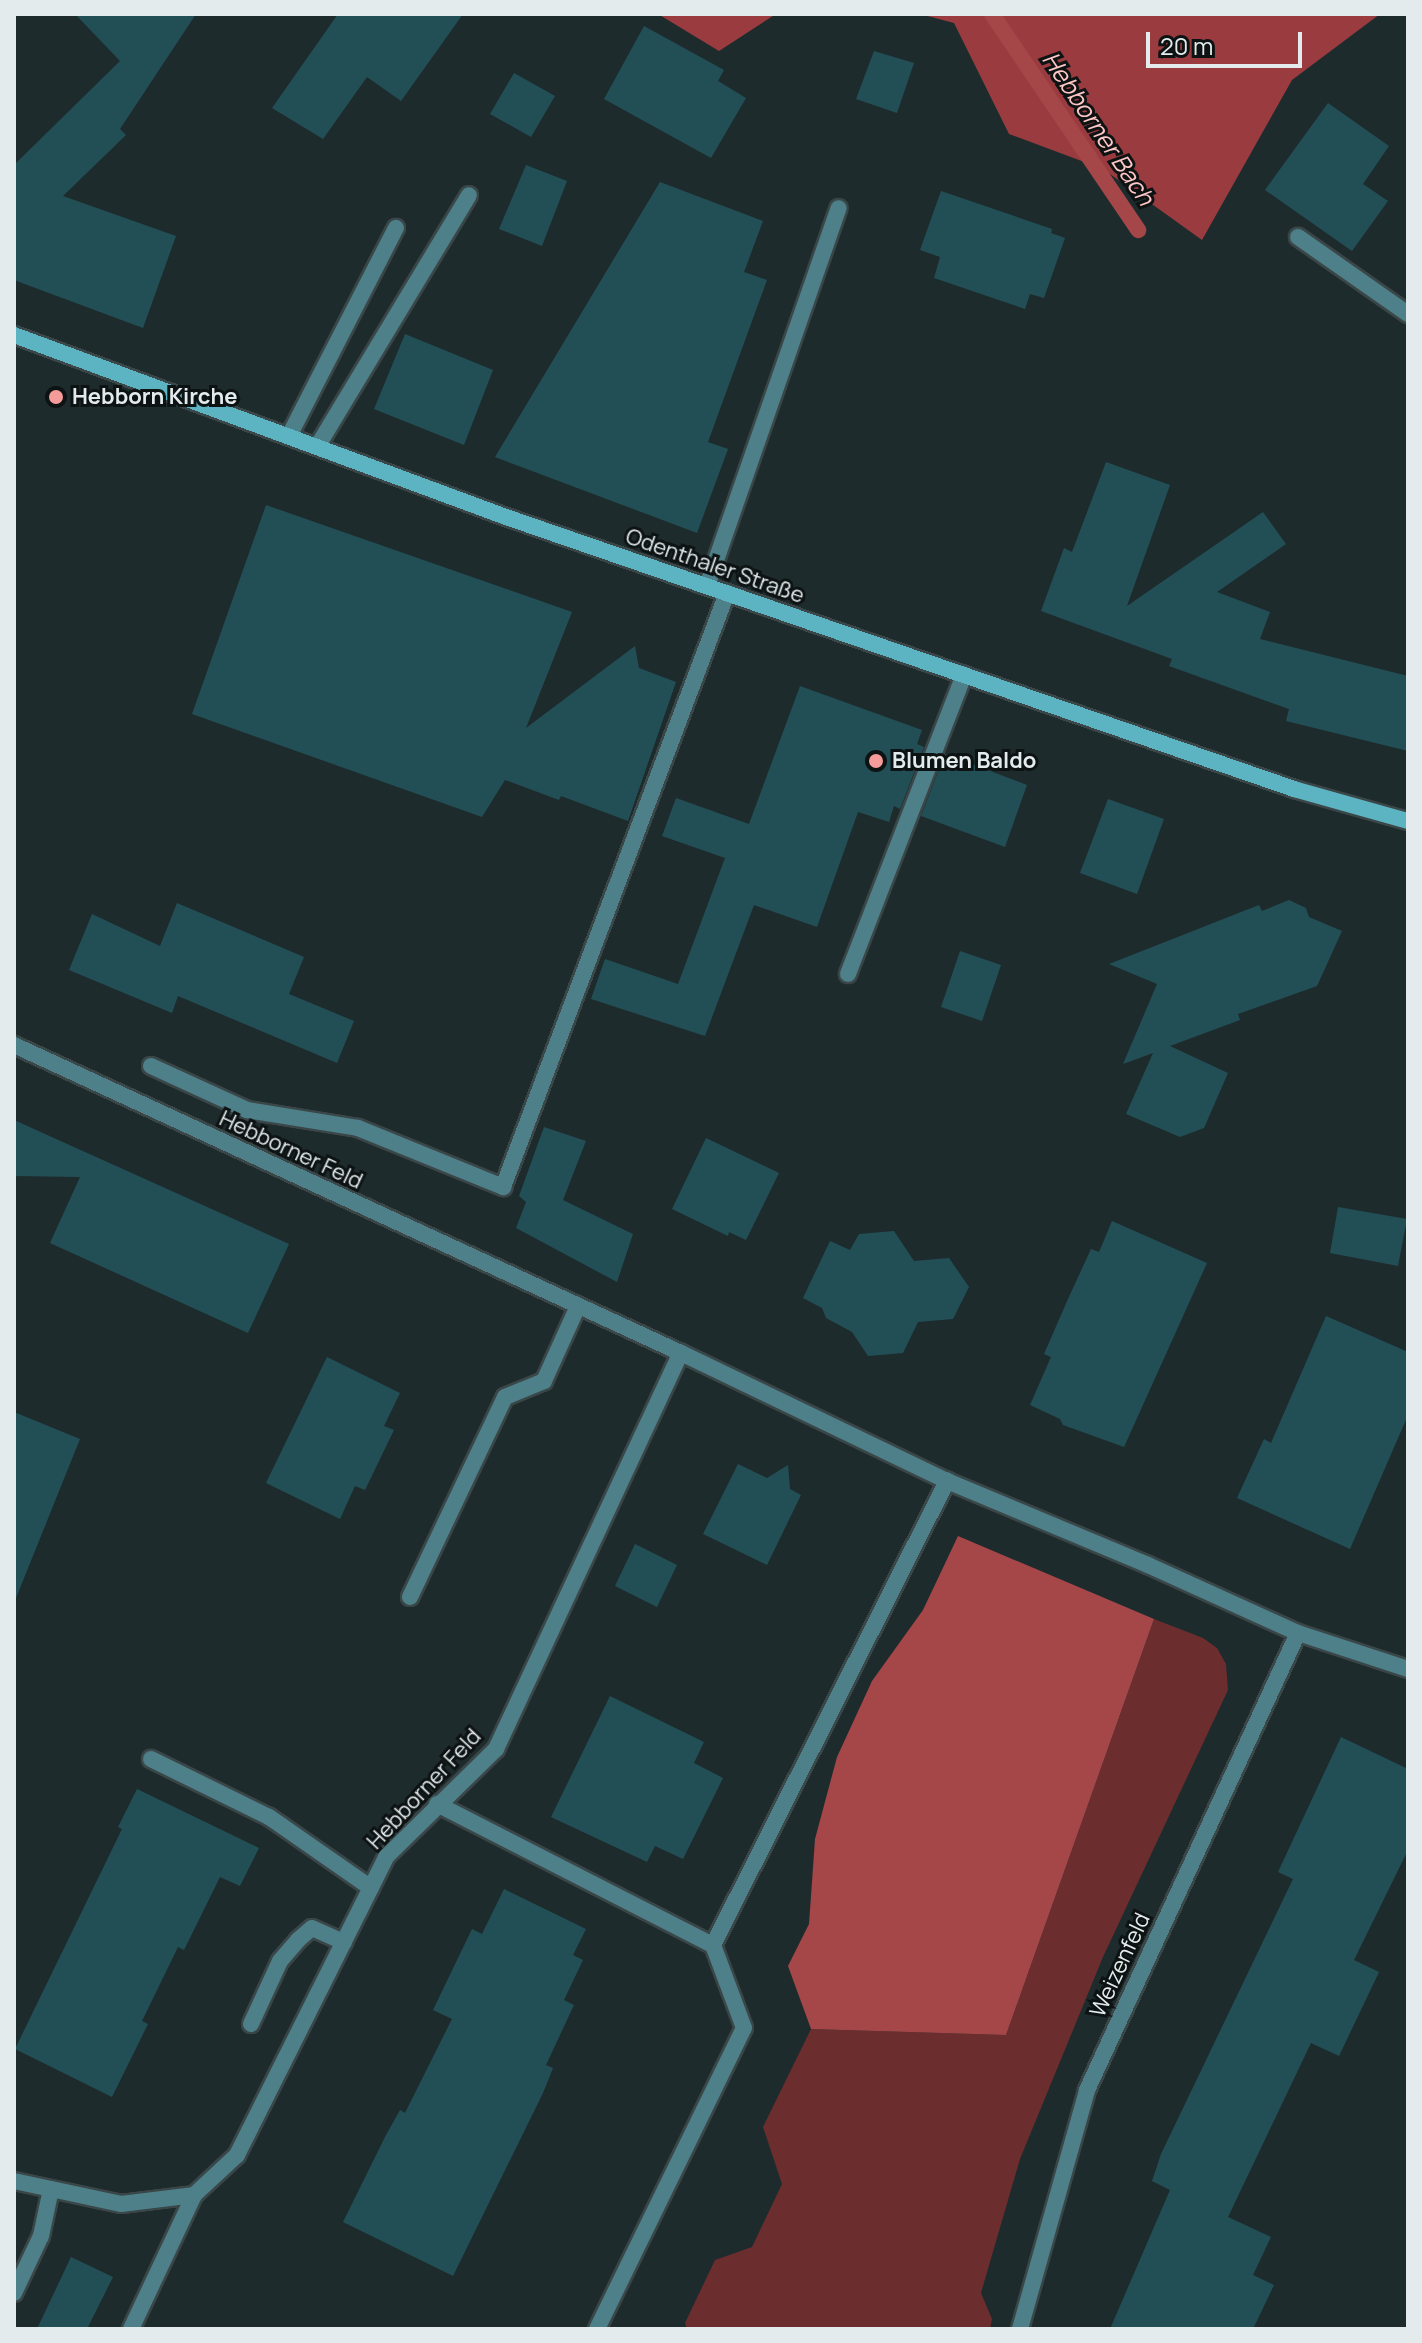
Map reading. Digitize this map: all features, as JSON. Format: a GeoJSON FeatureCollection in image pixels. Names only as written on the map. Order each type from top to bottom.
{"type":"FeatureCollection","features":[{"type":"Feature","properties":{"kind":"main road","name":"Odenthaler Straße"},"geometry":{"type":"LineString","coordinates":[[14,335],[727,593],[1294,789],[1408,821]]}},
{"type":"Feature","properties":{"kind":"street"},"geometry":{"type":"LineString","coordinates":[[317,447],[469,195]]}},
{"type":"Feature","properties":{"kind":"street"},"geometry":{"type":"LineString","coordinates":[[707,586],[839,208]]}},
{"type":"Feature","properties":{"kind":"street"},"geometry":{"type":"LineString","coordinates":[[289,436],[396,228]]}},
{"type":"Feature","properties":{"kind":"street"},"geometry":{"type":"LineString","coordinates":[[1298,237],[1408,314]]}},
{"type":"Feature","properties":{"kind":"street"},"geometry":{"type":"LineString","coordinates":[[151,1066],[247,1110],[358,1128],[503,1187],[727,593]]}},
{"type":"Feature","properties":{"kind":"street"},"geometry":{"type":"LineString","coordinates":[[848,974],[964,675]]}},
{"type":"Feature","properties":{"kind":"street","name":"Hebborner Feld"},"geometry":{"type":"LineString","coordinates":[[14,1045],[681,1353],[947,1481]]}},
{"type":"Feature","properties":{"kind":"street"},"geometry":{"type":"LineString","coordinates":[[410,1597],[505,1397],[544,1381],[578,1306]]}},
{"type":"Feature","properties":{"kind":"street","name":"Hebborner Feld"},"geometry":{"type":"LineString","coordinates":[[131,2329],[194,2195],[237,2155],[386,1857],[496,1749],[681,1353]]}},
{"type":"Feature","properties":{"kind":"street"},"geometry":{"type":"LineString","coordinates":[[713,1945],[947,1481],[1148,1565],[1298,1633],[1408,1669]]}},
{"type":"Feature","properties":{"kind":"street","name":"Weizenfeld"},"geometry":{"type":"LineString","coordinates":[[1020,2329],[1087,2090],[1298,1633]]}},
{"type":"Feature","properties":{"kind":"street"},"geometry":{"type":"LineString","coordinates":[[151,1759],[269,1817],[371,1888]]}},
{"type":"Feature","properties":{"kind":"street"},"geometry":{"type":"LineString","coordinates":[[437,1804],[713,1945],[744,2028],[597,2329]]}},
{"type":"Feature","properties":{"kind":"street"},"geometry":{"type":"LineString","coordinates":[[251,2024],[280,1961],[298,1940],[312,1928],[344,1942]]}},
{"type":"Feature","properties":{"kind":"street"},"geometry":{"type":"LineString","coordinates":[[14,2181],[121,2204],[194,2195]]}},
{"type":"Feature","properties":{"kind":"street"},"geometry":{"type":"LineString","coordinates":[[14,2293],[41,2236],[51,2189]]}},
{"type":"Feature","properties":{"kind":"shaded area"},"geometry":{"type":"Polygon","coordinates":[[[658,14],[776,14],[719,51],[658,14]]]}},
{"type":"Feature","properties":{"kind":"shaded area"},"geometry":{"type":"Polygon","coordinates":[[[920,14],[1380,14],[1292,80],[1202,240],[1103,169],[1009,134],[954,23],[920,14]]]}},
{"type":"Feature","properties":{"kind":"shaded area"},"geometry":{"type":"Polygon","coordinates":[[[958,1536],[1154,1619],[1006,2035],[811,2029],[788,1966],[809,1924],[815,1839],[837,1757],[872,1681],[923,1610],[958,1536]]]}},
{"type":"Feature","properties":{"kind":"shaded area"},"geometry":{"type":"Polygon","coordinates":[[[1154,1619],[1203,1638],[1217,1648],[1226,1664],[1228,1690],[1103,1957],[1020,2159],[981,2293],[992,2319],[990,2329],[687,2329],[685,2323],[715,2260],[752,2247],[782,2184],[763,2127],[811,2029],[1006,2035],[1154,1619]]]}},
{"type":"Feature","properties":{"kind":"building"},"geometry":{"type":"Polygon","coordinates":[[[75,14],[196,14],[120,129],[126,135],[63,196],[176,236],[143,328],[14,280],[14,165],[120,61],[75,14]]]}},
{"type":"Feature","properties":{"kind":"building"},"geometry":{"type":"Polygon","coordinates":[[[338,14],[463,14],[401,101],[367,77],[323,139],[272,108],[338,14]]]}},
{"type":"Feature","properties":{"kind":"building"},"geometry":{"type":"Polygon","coordinates":[[[644,26],[724,70],[718,81],[746,98],[711,158],[604,99],[644,26]]]}},
{"type":"Feature","properties":{"kind":"building"},"geometry":{"type":"Polygon","coordinates":[[[874,51],[914,63],[897,113],[856,99],[874,51]]]}},
{"type":"Feature","properties":{"kind":"building"},"geometry":{"type":"Polygon","coordinates":[[[514,73],[555,96],[531,137],[490,114],[514,73]]]}},
{"type":"Feature","properties":{"kind":"building"},"geometry":{"type":"Polygon","coordinates":[[[1328,103],[1389,146],[1363,184],[1388,201],[1352,251],[1265,190],[1328,103]]]}},
{"type":"Feature","properties":{"kind":"building"},"geometry":{"type":"Polygon","coordinates":[[[526,165],[567,181],[542,246],[499,229],[526,165]]]}},
{"type":"Feature","properties":{"kind":"building"},"geometry":{"type":"Polygon","coordinates":[[[660,182],[763,221],[744,272],[767,280],[708,442],[728,449],[697,533],[495,457],[660,182]]]}},
{"type":"Feature","properties":{"kind":"building"},"geometry":{"type":"Polygon","coordinates":[[[941,191],[1052,229],[1051,233],[1065,238],[1044,298],[1030,294],[1025,309],[934,278],[940,257],[920,250],[941,191]]]}},
{"type":"Feature","properties":{"kind":"building"},"geometry":{"type":"Polygon","coordinates":[[[405,334],[493,370],[464,445],[374,409],[405,334]]]}},
{"type":"Feature","properties":{"kind":"building"},"geometry":{"type":"Polygon","coordinates":[[[1106,462],[1170,485],[1127,606],[1263,512],[1286,544],[1217,592],[1270,612],[1260,639],[1408,676],[1408,751],[1286,721],[1289,709],[1169,666],[1172,659],[1041,611],[1064,548],[1072,552],[1106,462]]]}},
{"type":"Feature","properties":{"kind":"building"},"geometry":{"type":"Polygon","coordinates":[[[266,505],[572,612],[526,728],[635,646],[639,668],[676,682],[628,821],[561,796],[559,800],[505,780],[482,817],[192,714],[266,505]]]}},
{"type":"Feature","properties":{"kind":"building"},"geometry":{"type":"Polygon","coordinates":[[[800,686],[922,730],[917,744],[924,747],[900,809],[894,806],[889,822],[858,812],[817,927],[754,905],[705,1036],[591,999],[605,959],[678,984],[725,858],[662,836],[676,798],[749,824],[800,686]]]}},
{"type":"Feature","properties":{"kind":"building"},"geometry":{"type":"Polygon","coordinates":[[[945,754],[1027,785],[1005,847],[921,816],[945,754]]]}},
{"type":"Feature","properties":{"kind":"building"},"geometry":{"type":"Polygon","coordinates":[[[1108,799],[1164,819],[1137,894],[1080,873],[1108,799]]]}},
{"type":"Feature","properties":{"kind":"building"},"geometry":{"type":"Polygon","coordinates":[[[1289,900],[1306,908],[1309,917],[1342,931],[1317,986],[1238,1014],[1240,1020],[1170,1046],[1228,1073],[1204,1128],[1180,1137],[1126,1114],[1153,1053],[1123,1064],[1157,984],[1109,964],[1259,905],[1262,911],[1289,900]]]}},
{"type":"Feature","properties":{"kind":"building"},"geometry":{"type":"Polygon","coordinates":[[[177,903],[304,957],[289,994],[354,1021],[337,1063],[178,996],[172,1013],[69,970],[92,914],[160,946],[177,903]]]}},
{"type":"Feature","properties":{"kind":"building"},"geometry":{"type":"Polygon","coordinates":[[[960,951],[1001,965],[982,1021],[941,1007],[960,951]]]}},
{"type":"Feature","properties":{"kind":"building"},"geometry":{"type":"Polygon","coordinates":[[[14,1120],[289,1244],[248,1333],[50,1243],[80,1177],[14,1176],[14,1120]]]}},
{"type":"Feature","properties":{"kind":"building"},"geometry":{"type":"Polygon","coordinates":[[[544,1127],[586,1141],[563,1200],[633,1234],[617,1282],[516,1228],[526,1202],[519,1196],[544,1127]]]}},
{"type":"Feature","properties":{"kind":"building"},"geometry":{"type":"Polygon","coordinates":[[[706,1138],[779,1173],[746,1240],[729,1232],[728,1236],[672,1209],[706,1138]]]}},
{"type":"Feature","properties":{"kind":"building"},"geometry":{"type":"Polygon","coordinates":[[[1338,1207],[1407,1219],[1398,1266],[1330,1253],[1338,1207]]]}},
{"type":"Feature","properties":{"kind":"building"},"geometry":{"type":"Polygon","coordinates":[[[1112,1221],[1207,1263],[1124,1447],[1063,1425],[1060,1419],[1030,1405],[1051,1357],[1044,1354],[1068,1299],[1091,1249],[1099,1252],[1112,1221]]]}},
{"type":"Feature","properties":{"kind":"building"},"geometry":{"type":"Polygon","coordinates":[[[894,1231],[914,1261],[949,1258],[969,1287],[953,1319],[918,1322],[903,1353],[868,1356],[852,1332],[826,1318],[822,1308],[803,1298],[830,1241],[850,1250],[859,1234],[894,1231]]]}},
{"type":"Feature","properties":{"kind":"building"},"geometry":{"type":"Polygon","coordinates":[[[1326,1316],[1408,1352],[1408,1415],[1350,1549],[1237,1498],[1264,1439],[1271,1443],[1326,1316]]]}},
{"type":"Feature","properties":{"kind":"building"},"geometry":{"type":"Polygon","coordinates":[[[327,1357],[400,1393],[384,1426],[394,1430],[365,1490],[355,1486],[340,1519],[266,1483],[327,1357]]]}},
{"type":"Feature","properties":{"kind":"building"},"geometry":{"type":"Polygon","coordinates":[[[14,1412],[80,1439],[16,1598],[14,1598],[14,1412]]]}},
{"type":"Feature","properties":{"kind":"building"},"geometry":{"type":"Polygon","coordinates":[[[738,1464],[767,1478],[788,1465],[790,1489],[801,1495],[767,1565],[703,1534],[738,1464]]]}},
{"type":"Feature","properties":{"kind":"building"},"geometry":{"type":"Polygon","coordinates":[[[635,1544],[677,1565],[657,1607],[615,1586],[635,1544]]]}},
{"type":"Feature","properties":{"kind":"building"},"geometry":{"type":"Polygon","coordinates":[[[610,1696],[704,1742],[694,1763],[723,1778],[683,1859],[655,1846],[647,1862],[551,1817],[610,1696]]]}},
{"type":"Feature","properties":{"kind":"building"},"geometry":{"type":"Polygon","coordinates":[[[1341,1737],[1408,1769],[1408,1850],[1354,1960],[1379,1972],[1339,2056],[1311,2043],[1228,2217],[1271,2237],[1253,2275],[1274,2285],[1253,2329],[1110,2329],[1170,2190],[1152,2181],[1161,2154],[1293,1879],[1278,1872],[1341,1737]]]}},
{"type":"Feature","properties":{"kind":"building"},"geometry":{"type":"Polygon","coordinates":[[[137,1789],[259,1848],[240,1886],[220,1877],[184,1950],[178,1947],[142,2021],[148,2024],[112,2097],[15,2049],[122,1829],[118,1827],[137,1789]]]}},
{"type":"Feature","properties":{"kind":"building"},"geometry":{"type":"Polygon","coordinates":[[[504,1889],[586,1929],[573,1955],[583,1960],[564,2000],[574,2005],[546,2065],[553,2068],[543,2093],[453,2276],[343,2222],[386,2135],[400,2110],[405,2113],[452,2019],[433,2010],[472,1929],[482,1934],[504,1889]]]}},
{"type":"Feature","properties":{"kind":"building"},"geometry":{"type":"Polygon","coordinates":[[[71,2257],[113,2277],[87,2329],[37,2329],[71,2257]]]}},
{"type":"Feature","properties":{"kind":"waterway","name":"Hebborner Bach"},"geometry":{"type":"LineString","coordinates":[[992,14],[1138,230]]}},
{"type":"Feature","properties":{"kind":"place","name":"Hebborn Kirche"},"geometry":{"type":"Point","coordinates":[56,397]}},
{"type":"Feature","properties":{"kind":"place","name":"Blumen Baldo"},"geometry":{"type":"Point","coordinates":[876,761]}}]}
